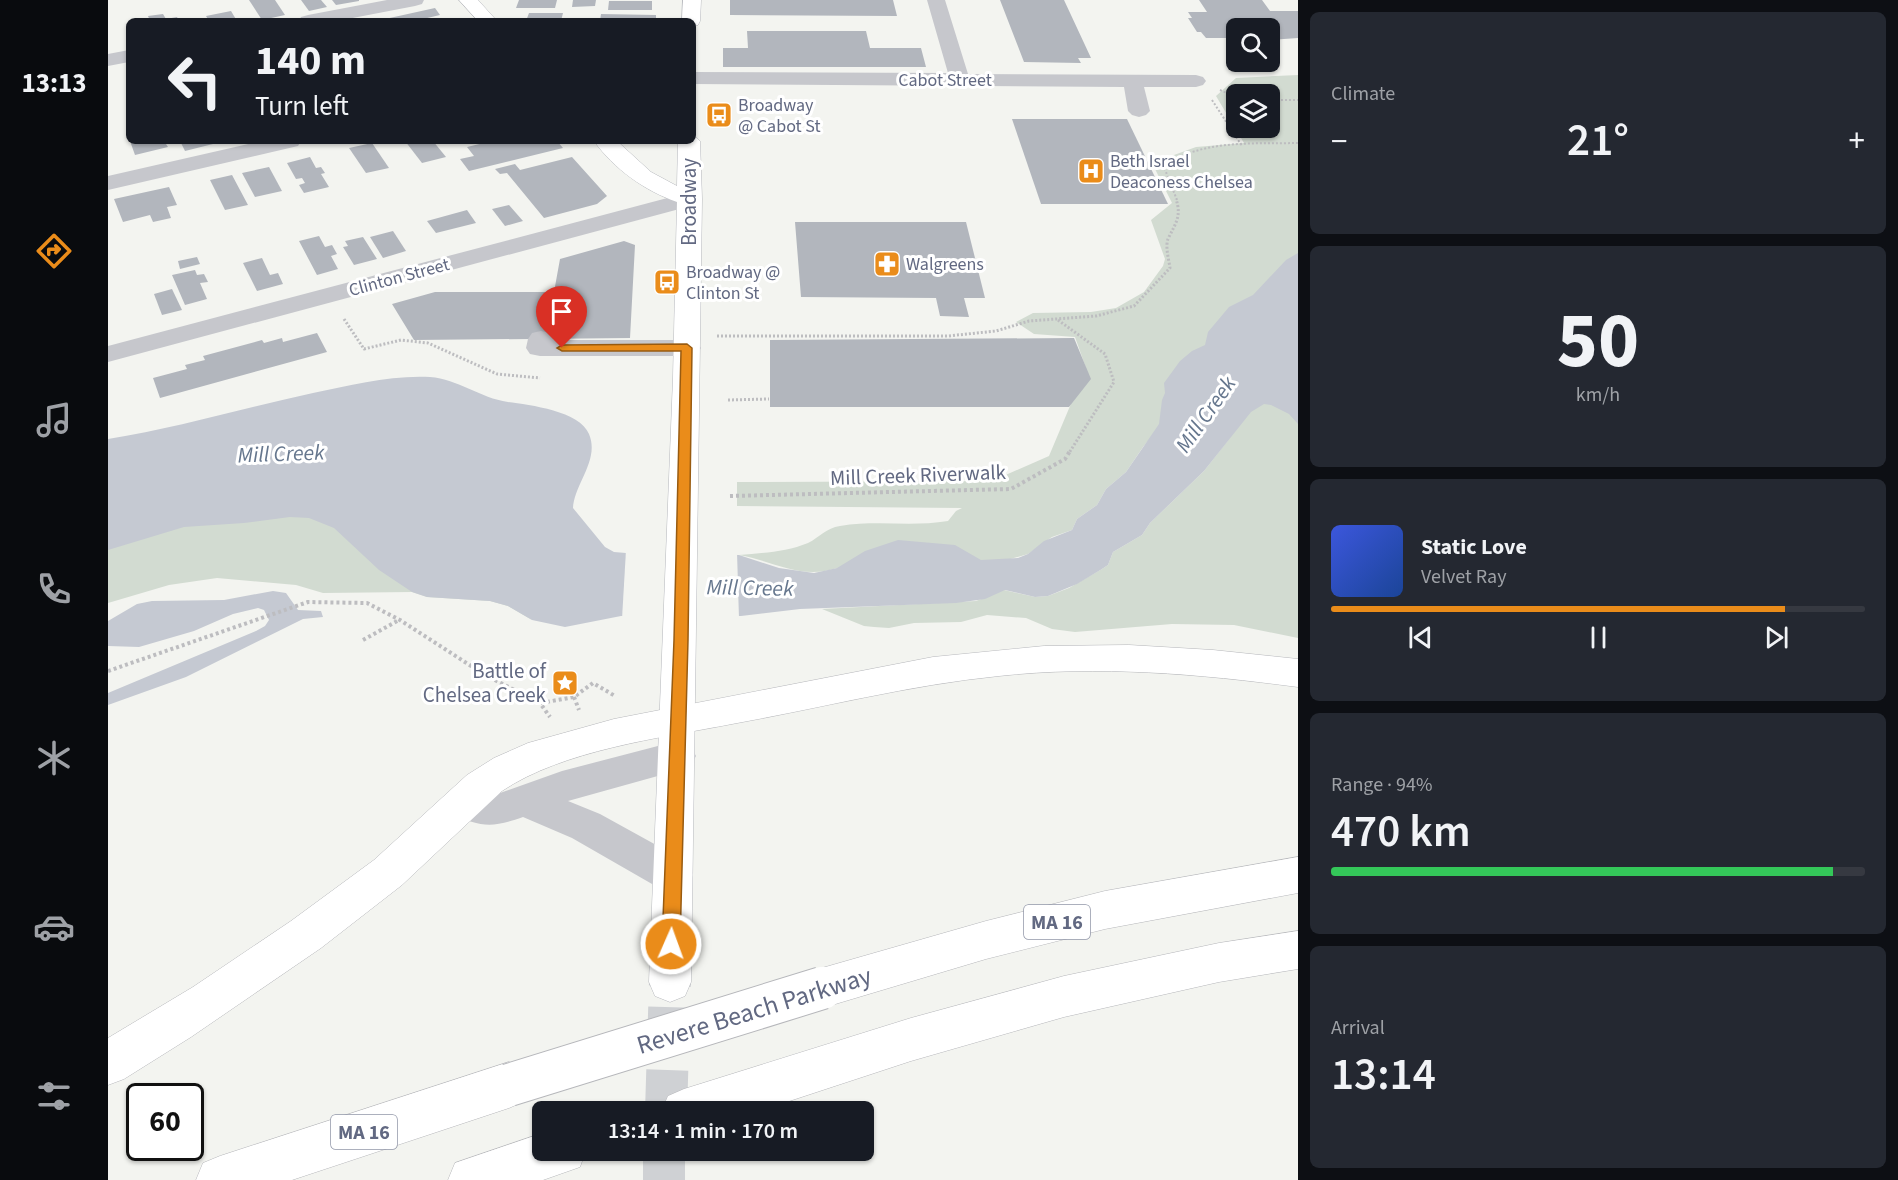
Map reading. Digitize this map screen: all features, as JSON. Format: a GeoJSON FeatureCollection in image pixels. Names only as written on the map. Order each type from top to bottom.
{"type":"FeatureCollection","features":[{"type":"Feature","properties":{"kind":"main road"},"geometry":{"type":"LineString","coordinates":[[468,0],[485,18]]}},
{"type":"Feature","properties":{"kind":"main road"},"geometry":{"type":"LineString","coordinates":[[691,18],[692,0]]}},
{"type":"Feature","properties":{"kind":"main road"},"geometry":{"type":"LineString","coordinates":[[607,144],[637,173],[663,191],[690,199]]}},
{"type":"Feature","properties":{"kind":"main road","name":"Broadway"},"geometry":{"type":"LineString","coordinates":[[670,982],[681,640],[690,199],[689,144]]}},
{"type":"Feature","properties":{"kind":"main road"},"geometry":{"type":"LineString","coordinates":[[108,1063],[220,993],[340,910],[398,864],[462,803],[497,775],[548,752],[622,732],[678,738],[729,709],[930,672],[1033,659],[1095,656],[1155,658],[1221,663],[1298,673]]}},
{"type":"Feature","properties":{"kind":"main road","name":"Revere Beach Parkway"},"geometry":{"type":"LineString","coordinates":[[220,1180],[508,1085],[986,940],[1105,910],[1298,875]]}},
{"type":"Feature","properties":{"kind":"main road"},"geometry":{"type":"LineString","coordinates":[[718,1101],[995,1014],[1108,984],[1298,950]]}},
{"type":"Feature","properties":{"kind":"main road"},"geometry":{"type":"LineString","coordinates":[[485,1176],[532,1160]]}},
{"type":"Feature","properties":{"kind":"street"},"geometry":{"type":"LineString","coordinates":[[323,18],[415,0]]}},
{"type":"Feature","properties":{"kind":"street"},"geometry":{"type":"LineString","coordinates":[[936,0],[960,81]]}},
{"type":"Feature","properties":{"kind":"street"},"geometry":{"type":"LineString","coordinates":[[108,60],[126,57]]}},
{"type":"Feature","properties":{"kind":"street","name":"Cabot Street"},"geometry":{"type":"LineString","coordinates":[[696,78],[1196,81]]}},
{"type":"Feature","properties":{"kind":"street"},"geometry":{"type":"LineString","coordinates":[[1133,81],[1139,111]]}},
{"type":"Feature","properties":{"kind":"street"},"geometry":{"type":"LineString","coordinates":[[108,183],[277,144]]}},
{"type":"Feature","properties":{"kind":"street","name":"Clinton Street"},"geometry":{"type":"LineString","coordinates":[[108,354],[405,284],[690,199]]}},
{"type":"Feature","properties":{"kind":"street"},"geometry":{"type":"LineString","coordinates":[[541,339],[540,348],[687,342]]}},
{"type":"Feature","properties":{"kind":"street"},"geometry":{"type":"LineString","coordinates":[[462,803],[491,810],[580,782],[678,738]]}},
{"type":"Feature","properties":{"kind":"street"},"geometry":{"type":"LineString","coordinates":[[524,800],[586,826],[673,875]]}},
{"type":"Feature","properties":{"kind":"path"},"geometry":{"type":"LineString","coordinates":[[1211,98],[1242,146]]}},
{"type":"Feature","properties":{"kind":"path"},"geometry":{"type":"LineString","coordinates":[[1280,100],[1298,100]]}},
{"type":"Feature","properties":{"kind":"path"},"geometry":{"type":"LineString","coordinates":[[687,342],[948,336],[996,331],[1029,321],[1096,316],[1121,311],[1144,298],[1170,268],[1167,241],[1176,231],[1180,213],[1164,167],[1168,161],[1189,152],[1296,141]]}},
{"type":"Feature","properties":{"kind":"path"},"geometry":{"type":"LineString","coordinates":[[342,317],[364,349],[401,340],[428,343],[496,374],[543,378]]}},
{"type":"Feature","properties":{"kind":"path","name":"Mill Creek Riverwalk"},"geometry":{"type":"LineString","coordinates":[[730,496],[1011,489],[1065,459],[1114,382],[1105,354],[1058,320]]}},
{"type":"Feature","properties":{"kind":"path"},"geometry":{"type":"LineString","coordinates":[[728,400],[769,399]]}},
{"type":"Feature","properties":{"kind":"path"},"geometry":{"type":"LineString","coordinates":[[108,671],[308,602],[367,603],[400,620],[484,675],[540,703],[552,722]]}},
{"type":"Feature","properties":{"kind":"path"},"geometry":{"type":"LineString","coordinates":[[363,640],[400,620]]}},
{"type":"Feature","properties":{"kind":"path"},"geometry":{"type":"LineString","coordinates":[[540,703],[574,696],[593,683],[615,696]]}},
{"type":"Feature","properties":{"kind":"path"},"geometry":{"type":"LineString","coordinates":[[574,696],[581,714]]}},
{"type":"Feature","properties":{"kind":"shaded area"},"geometry":{"type":"Polygon","coordinates":[[[1298,75],[1298,254],[1143,447],[1126,472],[1106,489],[1097,505],[1077,519],[1072,530],[1052,537],[1028,554],[1007,560],[837,568],[811,572],[739,555],[774,552],[800,546],[840,526],[948,521],[956,511],[962,508],[737,506],[737,482],[992,481],[1049,456],[1086,368],[1075,337],[1034,334],[1016,322],[1033,313],[1091,312],[1116,308],[1144,292],[1163,266],[1165,259],[1151,220],[1172,203],[1152,163],[1196,147],[1244,143],[1241,138],[1280,138],[1280,84],[1229,84],[1236,78],[1298,75]]]}},
{"type":"Feature","properties":{"kind":"shaded area"},"geometry":{"type":"Polygon","coordinates":[[[1226,87],[1226,113],[1216,96],[1226,87]]]}},
{"type":"Feature","properties":{"kind":"shaded area"},"geometry":{"type":"Polygon","coordinates":[[[1298,362],[1298,638],[1234,625],[1172,624],[1075,632],[1052,629],[1026,618],[987,615],[961,622],[914,623],[889,628],[864,626],[822,609],[976,601],[1004,590],[1035,597],[1048,596],[1069,588],[1108,565],[1113,552],[1142,535],[1150,523],[1204,471],[1229,439],[1233,427],[1298,362]]]}},
{"type":"Feature","properties":{"kind":"shaded area"},"geometry":{"type":"Polygon","coordinates":[[[328,462],[532,620],[508,606],[490,601],[427,597],[412,592],[323,593],[296,585],[217,578],[169,585],[108,603],[108,481],[328,462]]]}},
{"type":"Feature","properties":{"kind":"water","name":"Mill Creek"},"geometry":{"type":"Polygon","coordinates":[[[1298,253],[1298,424],[1289,414],[1271,405],[1264,404],[1251,412],[1204,471],[1150,523],[1142,535],[1113,552],[1108,565],[1102,569],[1077,584],[1048,596],[1035,597],[1005,590],[985,599],[956,603],[800,609],[741,616],[621,616],[565,627],[532,620],[508,606],[490,601],[427,597],[412,592],[379,570],[334,528],[309,518],[290,517],[184,527],[108,550],[108,439],[342,387],[386,379],[430,377],[450,381],[498,400],[553,410],[584,426],[592,444],[591,453],[574,499],[573,508],[605,547],[614,552],[739,555],[779,568],[814,573],[837,568],[865,551],[898,540],[955,545],[981,560],[1018,558],[1028,554],[1044,541],[1072,530],[1077,519],[1097,505],[1106,489],[1126,472],[1159,424],[1165,393],[1164,383],[1180,361],[1192,351],[1205,345],[1208,332],[1229,307],[1253,295],[1286,260],[1298,253]]]}},
{"type":"Feature","properties":{"kind":"water"},"geometry":{"type":"Polygon","coordinates":[[[273,591],[286,593],[298,610],[321,611],[323,617],[303,619],[186,677],[108,705],[108,693],[256,631],[265,626],[269,620],[264,610],[258,608],[233,614],[194,631],[139,647],[108,646],[108,621],[137,604],[152,601],[224,600],[273,591]]]}},
{"type":"Feature","properties":{"kind":"pier"},"geometry":{"type":"Polygon","coordinates":[[[626,550],[737,552],[739,619],[622,619],[626,550]]]}},
{"type":"Feature","properties":{"kind":"building"},"geometry":{"type":"Polygon","coordinates":[[[249,0],[275,0],[285,15],[271,18],[261,18],[249,0]]]}},
{"type":"Feature","properties":{"kind":"building"},"geometry":{"type":"Polygon","coordinates":[[[301,0],[321,0],[327,7],[309,11],[301,0]]]}},
{"type":"Feature","properties":{"kind":"building"},"geometry":{"type":"Polygon","coordinates":[[[332,0],[359,0],[359,1],[336,5],[332,0]]]}},
{"type":"Feature","properties":{"kind":"building"},"geometry":{"type":"Polygon","coordinates":[[[519,0],[557,0],[555,8],[516,8],[519,0]]]}},
{"type":"Feature","properties":{"kind":"building"},"geometry":{"type":"Polygon","coordinates":[[[573,0],[596,0],[595,6],[572,7],[573,0]]]}},
{"type":"Feature","properties":{"kind":"building"},"geometry":{"type":"Polygon","coordinates":[[[730,0],[893,0],[897,16],[730,15],[730,0]]]}},
{"type":"Feature","properties":{"kind":"building"},"geometry":{"type":"Polygon","coordinates":[[[1000,0],[1064,0],[1091,58],[1078,58],[1081,63],[1024,62],[1000,0]]]}},
{"type":"Feature","properties":{"kind":"building"},"geometry":{"type":"Polygon","coordinates":[[[1199,0],[1262,0],[1270,11],[1298,11],[1298,38],[1280,39],[1280,18],[1226,18],[1226,38],[1206,38],[1201,32],[1197,32],[1188,18],[1192,18],[1188,12],[1207,12],[1199,0]]]}},
{"type":"Feature","properties":{"kind":"building"},"geometry":{"type":"Polygon","coordinates":[[[609,1],[652,1],[652,10],[608,10],[609,1]]]}},
{"type":"Feature","properties":{"kind":"building"},"geometry":{"type":"Polygon","coordinates":[[[435,8],[440,15],[427,18],[390,18],[435,8]]]}},
{"type":"Feature","properties":{"kind":"building"},"geometry":{"type":"Polygon","coordinates":[[[231,11],[235,18],[207,18],[206,16],[231,11]]]}},
{"type":"Feature","properties":{"kind":"building"},"geometry":{"type":"Polygon","coordinates":[[[529,13],[563,13],[562,18],[527,18],[529,13]]]}},
{"type":"Feature","properties":{"kind":"building"},"geometry":{"type":"Polygon","coordinates":[[[163,14],[165,18],[149,18],[148,16],[163,14]]]}},
{"type":"Feature","properties":{"kind":"building"},"geometry":{"type":"Polygon","coordinates":[[[601,14],[656,15],[656,18],[600,18],[601,14]]]}},
{"type":"Feature","properties":{"kind":"building"},"geometry":{"type":"Polygon","coordinates":[[[747,31],[866,31],[870,48],[921,48],[926,67],[723,67],[723,48],[748,48],[747,31]]]}},
{"type":"Feature","properties":{"kind":"building","name":"Beth Israel Deaconess Chelsea"},"geometry":{"type":"Polygon","coordinates":[[[1012,119],[1127,119],[1168,204],[1041,204],[1012,119]]]}},
{"type":"Feature","properties":{"kind":"building"},"geometry":{"type":"Polygon","coordinates":[[[131,144],[166,144],[168,147],[135,155],[131,144]]]}},
{"type":"Feature","properties":{"kind":"building"},"geometry":{"type":"Polygon","coordinates":[[[182,144],[213,144],[185,151],[182,144]]]}},
{"type":"Feature","properties":{"kind":"building"},"geometry":{"type":"Polygon","coordinates":[[[373,144],[389,168],[366,173],[349,148],[373,144]]]}},
{"type":"Feature","properties":{"kind":"building"},"geometry":{"type":"Polygon","coordinates":[[[407,144],[435,144],[446,157],[422,163],[407,144]]]}},
{"type":"Feature","properties":{"kind":"building"},"geometry":{"type":"Polygon","coordinates":[[[480,144],[560,144],[563,148],[469,171],[460,159],[474,156],[467,147],[480,144]]]}},
{"type":"Feature","properties":{"kind":"building"},"geometry":{"type":"Polygon","coordinates":[[[310,157],[316,168],[321,167],[325,173],[321,174],[329,187],[304,193],[299,185],[305,183],[302,178],[296,179],[287,163],[310,157]]]}},
{"type":"Feature","properties":{"kind":"building"},"geometry":{"type":"Polygon","coordinates":[[[572,157],[607,196],[597,204],[544,218],[507,173],[500,174],[495,169],[515,164],[520,170],[572,157]]]}},
{"type":"Feature","properties":{"kind":"building"},"geometry":{"type":"Polygon","coordinates":[[[269,167],[282,191],[255,197],[242,173],[269,167]]]}},
{"type":"Feature","properties":{"kind":"building"},"geometry":{"type":"Polygon","coordinates":[[[232,175],[248,205],[225,210],[210,180],[232,175]]]}},
{"type":"Feature","properties":{"kind":"building"},"geometry":{"type":"Polygon","coordinates":[[[169,187],[177,205],[167,207],[171,218],[153,222],[150,215],[123,222],[114,199],[169,187]]]}},
{"type":"Feature","properties":{"kind":"building"},"geometry":{"type":"Polygon","coordinates":[[[509,205],[523,221],[505,226],[492,209],[509,205]]]}},
{"type":"Feature","properties":{"kind":"building"},"geometry":{"type":"Polygon","coordinates":[[[467,210],[476,223],[436,233],[427,221],[467,210]]]}},
{"type":"Feature","properties":{"kind":"building","name":"Walgreens"},"geometry":{"type":"Polygon","coordinates":[[[795,222],[966,222],[985,298],[964,298],[969,317],[940,316],[936,298],[801,297],[795,222]]]}},
{"type":"Feature","properties":{"kind":"building"},"geometry":{"type":"Polygon","coordinates":[[[393,231],[406,251],[383,258],[370,237],[393,231]]]}},
{"type":"Feature","properties":{"kind":"building"},"geometry":{"type":"Polygon","coordinates":[[[319,236],[325,247],[332,245],[337,254],[331,256],[338,269],[317,275],[299,241],[319,236]]]}},
{"type":"Feature","properties":{"kind":"building"},"geometry":{"type":"Polygon","coordinates":[[[363,237],[377,259],[354,265],[343,247],[348,246],[345,241],[363,237]]]}},
{"type":"Feature","properties":{"kind":"building"},"geometry":{"type":"Polygon","coordinates":[[[624,241],[635,245],[630,338],[414,340],[392,304],[435,292],[554,292],[560,259],[624,241]]]}},
{"type":"Feature","properties":{"kind":"building"},"geometry":{"type":"Polygon","coordinates":[[[197,257],[200,264],[180,269],[178,261],[197,257]]]}},
{"type":"Feature","properties":{"kind":"building"},"geometry":{"type":"Polygon","coordinates":[[[262,258],[270,275],[278,273],[283,284],[257,291],[243,263],[262,258]]]}},
{"type":"Feature","properties":{"kind":"building"},"geometry":{"type":"Polygon","coordinates":[[[195,270],[197,275],[204,274],[208,282],[200,283],[207,299],[185,305],[172,275],[195,270]]]}},
{"type":"Feature","properties":{"kind":"building"},"geometry":{"type":"Polygon","coordinates":[[[172,289],[182,310],[162,315],[154,294],[172,289]]]}},
{"type":"Feature","properties":{"kind":"building"},"geometry":{"type":"Polygon","coordinates":[[[317,333],[327,352],[160,398],[153,378],[187,369],[185,365],[205,360],[203,356],[262,340],[264,343],[282,338],[283,342],[317,333]]]}},
{"type":"Feature","properties":{"kind":"building"},"geometry":{"type":"Polygon","coordinates":[[[1074,338],[1091,379],[1069,407],[770,407],[770,340],[1074,338]]]}},
{"type":"Feature","properties":{"kind":"tunnel"},"geometry":{"type":"LineString","coordinates":[[666,1101],[670,982]]}},
{"type":"Feature","properties":{"kind":"tunnel"},"geometry":{"type":"LineString","coordinates":[[664,1161],[664,1180]]}},
{"type":"Feature","properties":{"kind":"place","name":"Broadway @ Cabot St"},"geometry":{"type":"Point","coordinates":[719,115]}},
{"type":"Feature","properties":{"kind":"place","name":"Beth Israel Deaconess Chelsea"},"geometry":{"type":"Point","coordinates":[1091,171]}},
{"type":"Feature","properties":{"kind":"place","name":"Walgreens"},"geometry":{"type":"Point","coordinates":[887,264]}},
{"type":"Feature","properties":{"kind":"place","name":"Broadway @ Clinton St"},"geometry":{"type":"Point","coordinates":[667,282]}},
{"type":"Feature","properties":{"kind":"place","name":"Battle of Chelsea Creek"},"geometry":{"type":"Point","coordinates":[565,683]}},
{"type":"Feature","properties":{"kind":"route"},"geometry":{"type":"LineString","coordinates":[[562,348],[687,348],[681,640],[671,944]]}}]}
